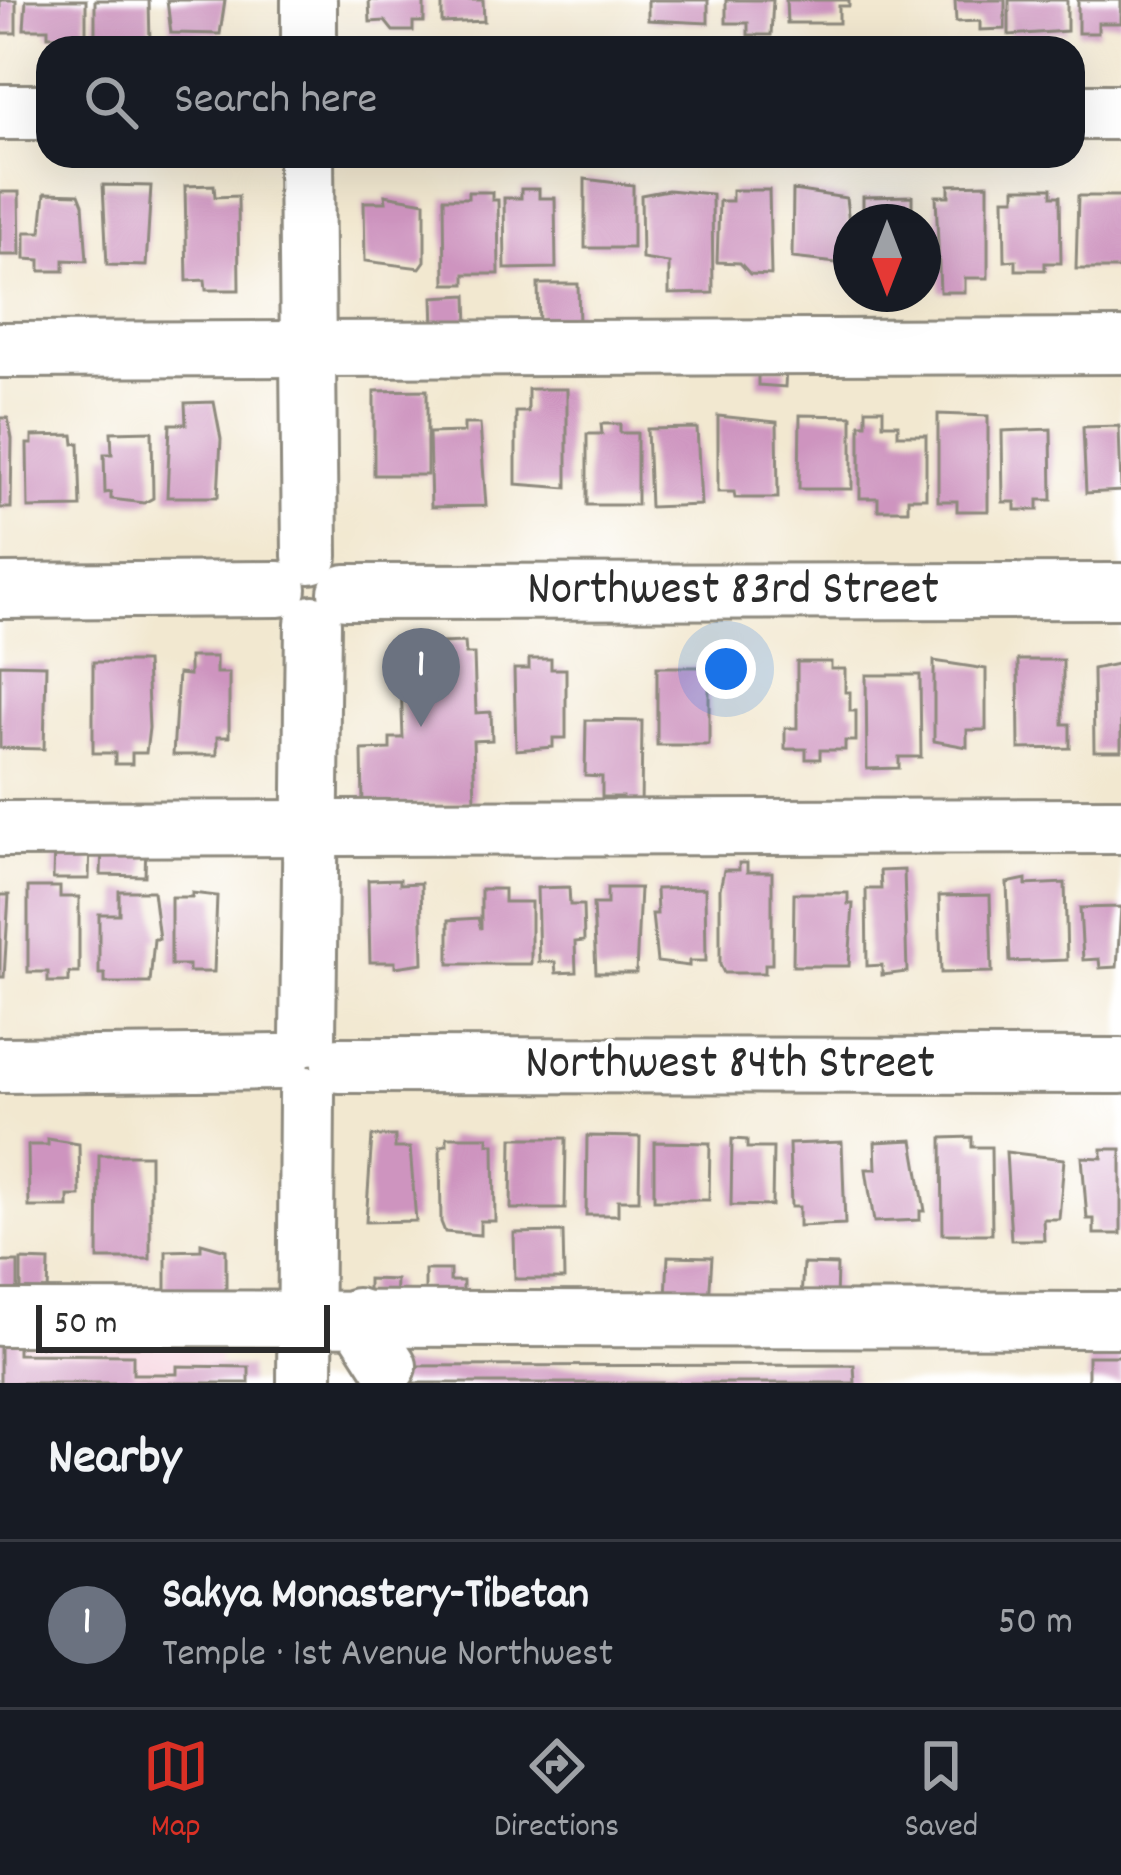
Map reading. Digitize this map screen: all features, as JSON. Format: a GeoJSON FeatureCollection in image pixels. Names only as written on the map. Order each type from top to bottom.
{"type":"FeatureCollection","features":[{"type":"Feature","properties":{"kind":"street"},"geometry":{"type":"LineString","coordinates":[[308,36],[309,0]]}},
{"type":"Feature","properties":{"kind":"street"},"geometry":{"type":"LineString","coordinates":[[0,112],[36,112]]}},
{"type":"Feature","properties":{"kind":"street"},"geometry":{"type":"LineString","coordinates":[[1085,112],[1121,112]]}},
{"type":"Feature","properties":{"kind":"street"},"geometry":{"type":"LineString","coordinates":[[305,1383],[331,1316],[309,1065],[312,590],[306,168]]}},
{"type":"Feature","properties":{"kind":"street"},"geometry":{"type":"LineString","coordinates":[[0,350],[1121,346]]}},
{"type":"Feature","properties":{"kind":"street","name":"Northwest 83rd Street"},"geometry":{"type":"LineString","coordinates":[[0,591],[1121,591]]}},
{"type":"Feature","properties":{"kind":"street"},"geometry":{"type":"LineString","coordinates":[[0,829],[1121,826]]}},
{"type":"Feature","properties":{"kind":"street","name":"Northwest 84th Street"},"geometry":{"type":"LineString","coordinates":[[0,1065],[1121,1066]]}},
{"type":"Feature","properties":{"kind":"street"},"geometry":{"type":"LineString","coordinates":[[331,1316],[389,1366]]}},
{"type":"Feature","properties":{"kind":"street"},"geometry":{"type":"LineString","coordinates":[[0,1318],[1121,1320]]}},
{"type":"Feature","properties":{"kind":"shaded area"},"geometry":{"type":"Polygon","coordinates":[[[0,1335],[219,1336],[219,1383],[0,1383],[0,1335]]]}},
{"type":"Feature","properties":{"kind":"building"},"geometry":{"type":"Polygon","coordinates":[[[0,0],[16,0],[16,33],[0,33],[0,0]]]}},
{"type":"Feature","properties":{"kind":"building"},"geometry":{"type":"Polygon","coordinates":[[[26,0],[86,0],[86,35],[48,36],[48,29],[24,29],[26,0]]]}},
{"type":"Feature","properties":{"kind":"building"},"geometry":{"type":"Polygon","coordinates":[[[95,0],[149,0],[150,36],[95,36],[95,0]]]}},
{"type":"Feature","properties":{"kind":"building"},"geometry":{"type":"Polygon","coordinates":[[[167,0],[225,0],[220,34],[171,33],[167,0]]]}},
{"type":"Feature","properties":{"kind":"building"},"geometry":{"type":"Polygon","coordinates":[[[369,0],[424,0],[424,22],[413,22],[413,31],[393,31],[385,21],[370,22],[369,0]]]}},
{"type":"Feature","properties":{"kind":"building"},"geometry":{"type":"Polygon","coordinates":[[[442,0],[483,0],[484,21],[442,23],[442,0]]]}},
{"type":"Feature","properties":{"kind":"building"},"geometry":{"type":"Polygon","coordinates":[[[648,0],[708,0],[708,23],[648,20],[648,0]]]}},
{"type":"Feature","properties":{"kind":"building"},"geometry":{"type":"Polygon","coordinates":[[[726,0],[773,0],[771,35],[748,35],[748,23],[726,23],[726,0]]]}},
{"type":"Feature","properties":{"kind":"building"},"geometry":{"type":"Polygon","coordinates":[[[786,0],[849,0],[849,6],[839,6],[839,23],[787,23],[786,0]]]}},
{"type":"Feature","properties":{"kind":"building"},"geometry":{"type":"Polygon","coordinates":[[[955,0],[1005,0],[1005,29],[980,30],[980,21],[956,22],[955,0]]]}},
{"type":"Feature","properties":{"kind":"building"},"geometry":{"type":"Polygon","coordinates":[[[1009,0],[1067,0],[1067,31],[1009,35],[1009,0]]]}},
{"type":"Feature","properties":{"kind":"building"},"geometry":{"type":"Polygon","coordinates":[[[1078,0],[1121,0],[1121,23],[1098,23],[1098,33],[1078,33],[1078,0]]]}},
{"type":"Feature","properties":{"kind":"building"},"geometry":{"type":"Polygon","coordinates":[[[585,179],[633,185],[633,248],[585,248],[585,179]]]}},
{"type":"Feature","properties":{"kind":"building"},"geometry":{"type":"Polygon","coordinates":[[[988,184],[988,278],[965,278],[965,292],[941,292],[941,204],[936,204],[936,196],[949,196],[949,185],[988,184]]]}},
{"type":"Feature","properties":{"kind":"building"},"geometry":{"type":"Polygon","coordinates":[[[103,185],[151,186],[146,266],[107,265],[103,185]]]}},
{"type":"Feature","properties":{"kind":"building"},"geometry":{"type":"Polygon","coordinates":[[[214,185],[215,197],[238,196],[239,290],[206,290],[205,280],[187,281],[185,186],[214,185]]]}},
{"type":"Feature","properties":{"kind":"building"},"geometry":{"type":"Polygon","coordinates":[[[1015,188],[1052,188],[1052,196],[1060,196],[1061,263],[1045,263],[1045,270],[1016,270],[1016,260],[1005,261],[1004,198],[1015,198],[1015,188]]]}},
{"type":"Feature","properties":{"kind":"building"},"geometry":{"type":"Polygon","coordinates":[[[521,189],[539,189],[539,198],[555,198],[556,268],[505,269],[504,198],[521,198],[521,189]]]}},
{"type":"Feature","properties":{"kind":"building"},"geometry":{"type":"Polygon","coordinates":[[[668,190],[712,194],[713,293],[669,294],[669,263],[642,259],[641,195],[668,190]]]}},
{"type":"Feature","properties":{"kind":"building"},"geometry":{"type":"Polygon","coordinates":[[[732,190],[769,190],[771,275],[750,274],[740,263],[717,262],[719,201],[732,201],[732,190]]]}},
{"type":"Feature","properties":{"kind":"building"},"geometry":{"type":"Polygon","coordinates":[[[793,190],[846,198],[847,204],[833,204],[833,263],[792,258],[793,190]]]}},
{"type":"Feature","properties":{"kind":"building"},"geometry":{"type":"Polygon","coordinates":[[[0,192],[19,192],[20,255],[0,255],[0,192]]]}},
{"type":"Feature","properties":{"kind":"building"},"geometry":{"type":"Polygon","coordinates":[[[468,192],[492,192],[492,200],[498,200],[499,274],[465,274],[465,284],[445,284],[444,198],[468,198],[468,192]]]}},
{"type":"Feature","properties":{"kind":"building"},"geometry":{"type":"Polygon","coordinates":[[[45,193],[79,194],[83,204],[87,261],[64,260],[64,271],[40,271],[40,260],[25,259],[25,232],[41,232],[45,193]]]}},
{"type":"Feature","properties":{"kind":"building"},"geometry":{"type":"Polygon","coordinates":[[[385,195],[425,202],[425,261],[420,268],[365,261],[364,202],[386,202],[385,195]]]}},
{"type":"Feature","properties":{"kind":"building"},"geometry":{"type":"Polygon","coordinates":[[[912,196],[912,204],[863,204],[863,197],[912,196]]]}},
{"type":"Feature","properties":{"kind":"building"},"geometry":{"type":"Polygon","coordinates":[[[1078,196],[1121,196],[1121,269],[1076,269],[1078,196]]]}},
{"type":"Feature","properties":{"kind":"building"},"geometry":{"type":"Polygon","coordinates":[[[538,284],[578,284],[579,326],[539,327],[538,284]]]}},
{"type":"Feature","properties":{"kind":"building"},"geometry":{"type":"Polygon","coordinates":[[[467,295],[468,328],[434,329],[433,297],[467,295]]]}},
{"type":"Feature","properties":{"kind":"building"},"geometry":{"type":"Polygon","coordinates":[[[758,367],[786,368],[785,387],[758,385],[758,367]]]}},
{"type":"Feature","properties":{"kind":"building"},"geometry":{"type":"Polygon","coordinates":[[[528,389],[567,389],[567,488],[516,484],[516,412],[528,412],[528,389]]]}},
{"type":"Feature","properties":{"kind":"building"},"geometry":{"type":"Polygon","coordinates":[[[427,390],[427,475],[374,475],[374,391],[427,390]]]}},
{"type":"Feature","properties":{"kind":"building"},"geometry":{"type":"Polygon","coordinates":[[[214,402],[221,439],[218,497],[167,497],[170,424],[186,424],[185,403],[214,402]]]}},
{"type":"Feature","properties":{"kind":"building"},"geometry":{"type":"Polygon","coordinates":[[[866,409],[883,409],[883,424],[898,424],[898,435],[926,435],[926,498],[908,498],[908,510],[878,510],[878,498],[860,498],[860,424],[866,424],[866,409]]]}},
{"type":"Feature","properties":{"kind":"building"},"geometry":{"type":"Polygon","coordinates":[[[938,414],[988,416],[988,511],[957,511],[957,501],[938,501],[938,414]]]}},
{"type":"Feature","properties":{"kind":"building"},"geometry":{"type":"Polygon","coordinates":[[[800,415],[852,416],[852,489],[799,489],[800,415]]]}},
{"type":"Feature","properties":{"kind":"building"},"geometry":{"type":"Polygon","coordinates":[[[718,416],[777,422],[778,498],[735,498],[734,492],[718,492],[718,416]]]}},
{"type":"Feature","properties":{"kind":"building"},"geometry":{"type":"Polygon","coordinates":[[[0,418],[8,418],[12,439],[11,508],[0,508],[0,418]]]}},
{"type":"Feature","properties":{"kind":"building"},"geometry":{"type":"Polygon","coordinates":[[[464,424],[480,424],[486,506],[431,507],[429,433],[464,432],[464,424]]]}},
{"type":"Feature","properties":{"kind":"building"},"geometry":{"type":"Polygon","coordinates":[[[601,424],[620,424],[620,433],[637,433],[637,505],[587,505],[587,434],[602,434],[601,424]]]}},
{"type":"Feature","properties":{"kind":"building"},"geometry":{"type":"Polygon","coordinates":[[[1119,426],[1121,491],[1086,493],[1083,427],[1119,426]]]}},
{"type":"Feature","properties":{"kind":"building"},"geometry":{"type":"Polygon","coordinates":[[[697,428],[701,505],[650,507],[647,429],[697,428]]]}},
{"type":"Feature","properties":{"kind":"building"},"geometry":{"type":"Polygon","coordinates":[[[1051,429],[1052,500],[1038,500],[1038,510],[1015,510],[1015,502],[1003,502],[1002,431],[1051,429]]]}},
{"type":"Feature","properties":{"kind":"building"},"geometry":{"type":"Polygon","coordinates":[[[152,431],[153,498],[144,503],[111,499],[111,492],[105,493],[104,454],[112,454],[111,432],[152,431]]]}},
{"type":"Feature","properties":{"kind":"building"},"geometry":{"type":"Polygon","coordinates":[[[73,435],[74,444],[79,443],[81,507],[28,508],[27,444],[32,444],[32,436],[73,435]]]}},
{"type":"Feature","properties":{"kind":"building"},"geometry":{"type":"Polygon","coordinates":[[[465,642],[466,654],[474,654],[476,713],[491,712],[492,740],[473,741],[475,801],[363,807],[362,750],[390,749],[390,738],[403,738],[400,654],[413,654],[413,644],[465,642]]]}},
{"type":"Feature","properties":{"kind":"building"},"geometry":{"type":"Polygon","coordinates":[[[189,657],[216,657],[216,673],[229,673],[229,737],[217,737],[217,755],[173,755],[178,674],[189,675],[189,657]]]}},
{"type":"Feature","properties":{"kind":"building"},"geometry":{"type":"Polygon","coordinates":[[[529,659],[551,659],[551,669],[566,669],[566,738],[553,738],[553,747],[516,750],[514,669],[529,669],[529,659]]]}},
{"type":"Feature","properties":{"kind":"building"},"geometry":{"type":"Polygon","coordinates":[[[1018,660],[1063,660],[1063,724],[1070,724],[1070,748],[1019,749],[1018,660]]]}},
{"type":"Feature","properties":{"kind":"building"},"geometry":{"type":"Polygon","coordinates":[[[934,661],[986,669],[986,730],[967,730],[967,747],[934,741],[934,661]]]}},
{"type":"Feature","properties":{"kind":"building"},"geometry":{"type":"Polygon","coordinates":[[[93,662],[146,662],[146,753],[132,753],[132,764],[115,764],[115,753],[93,753],[93,662]]]}},
{"type":"Feature","properties":{"kind":"building"},"geometry":{"type":"Polygon","coordinates":[[[797,662],[831,662],[831,669],[845,669],[845,692],[850,692],[850,711],[856,711],[856,741],[845,741],[845,750],[820,750],[820,759],[806,759],[806,749],[785,749],[785,728],[797,728],[797,662]]]}},
{"type":"Feature","properties":{"kind":"building"},"geometry":{"type":"Polygon","coordinates":[[[1121,663],[1121,751],[1094,751],[1093,669],[1121,663]]]}},
{"type":"Feature","properties":{"kind":"building"},"geometry":{"type":"Polygon","coordinates":[[[0,664],[46,665],[44,749],[0,748],[0,664]]]}},
{"type":"Feature","properties":{"kind":"building"},"geometry":{"type":"Polygon","coordinates":[[[657,667],[709,667],[709,745],[657,745],[657,667]]]}},
{"type":"Feature","properties":{"kind":"building"},"geometry":{"type":"Polygon","coordinates":[[[866,675],[920,675],[921,757],[899,757],[899,768],[867,769],[866,675]]]}},
{"type":"Feature","properties":{"kind":"building"},"geometry":{"type":"Polygon","coordinates":[[[586,720],[642,721],[641,811],[622,811],[622,797],[602,797],[602,777],[585,776],[586,720]]]}},
{"type":"Feature","properties":{"kind":"building"},"geometry":{"type":"Polygon","coordinates":[[[54,842],[90,843],[89,879],[53,879],[54,842]]]}},
{"type":"Feature","properties":{"kind":"building"},"geometry":{"type":"Polygon","coordinates":[[[102,843],[146,843],[145,876],[101,875],[102,843]]]}},
{"type":"Feature","properties":{"kind":"building"},"geometry":{"type":"Polygon","coordinates":[[[739,863],[747,863],[747,872],[772,872],[772,964],[765,964],[765,973],[724,973],[720,965],[720,889],[724,870],[739,870],[739,863]]]}},
{"type":"Feature","properties":{"kind":"building"},"geometry":{"type":"Polygon","coordinates":[[[904,870],[907,972],[882,975],[882,965],[867,966],[866,889],[881,889],[880,871],[904,870]]]}},
{"type":"Feature","properties":{"kind":"building"},"geometry":{"type":"Polygon","coordinates":[[[400,879],[400,884],[421,883],[423,963],[395,967],[395,962],[370,962],[368,880],[400,879]]]}},
{"type":"Feature","properties":{"kind":"building"},"geometry":{"type":"Polygon","coordinates":[[[1026,879],[1026,885],[1065,883],[1067,960],[1010,962],[1007,883],[1026,879]]]}},
{"type":"Feature","properties":{"kind":"building"},"geometry":{"type":"Polygon","coordinates":[[[28,887],[60,887],[60,897],[79,897],[79,973],[69,973],[69,982],[48,982],[48,972],[28,972],[28,887]]]}},
{"type":"Feature","properties":{"kind":"building"},"geometry":{"type":"Polygon","coordinates":[[[569,887],[570,905],[583,905],[584,941],[575,942],[576,972],[556,973],[555,962],[539,962],[537,888],[569,887]]]}},
{"type":"Feature","properties":{"kind":"building"},"geometry":{"type":"Polygon","coordinates":[[[607,888],[640,888],[636,973],[596,973],[593,904],[607,904],[607,888]]]}},
{"type":"Feature","properties":{"kind":"building"},"geometry":{"type":"Polygon","coordinates":[[[705,888],[706,961],[689,961],[689,966],[657,962],[652,914],[657,914],[656,889],[705,888]]]}},
{"type":"Feature","properties":{"kind":"building"},"geometry":{"type":"Polygon","coordinates":[[[481,889],[504,889],[504,902],[531,902],[531,964],[449,964],[449,920],[478,918],[481,929],[481,889]]]}},
{"type":"Feature","properties":{"kind":"building"},"geometry":{"type":"Polygon","coordinates":[[[119,891],[153,891],[159,939],[154,939],[150,983],[105,983],[105,974],[99,974],[99,914],[119,914],[119,891]]]}},
{"type":"Feature","properties":{"kind":"building"},"geometry":{"type":"Polygon","coordinates":[[[192,893],[217,896],[214,972],[189,972],[189,965],[171,965],[171,897],[192,897],[192,893]]]}},
{"type":"Feature","properties":{"kind":"building"},"geometry":{"type":"Polygon","coordinates":[[[794,893],[848,893],[848,904],[853,904],[849,966],[793,966],[794,893]]]}},
{"type":"Feature","properties":{"kind":"building"},"geometry":{"type":"Polygon","coordinates":[[[0,895],[9,895],[4,977],[0,977],[0,895]]]}},
{"type":"Feature","properties":{"kind":"building"},"geometry":{"type":"Polygon","coordinates":[[[990,895],[992,972],[941,973],[939,896],[990,895]]]}},
{"type":"Feature","properties":{"kind":"building"},"geometry":{"type":"Polygon","coordinates":[[[1121,907],[1117,967],[1100,968],[1099,959],[1083,960],[1080,908],[1121,907]]]}},
{"type":"Feature","properties":{"kind":"building"},"geometry":{"type":"Polygon","coordinates":[[[372,1136],[395,1136],[395,1148],[410,1148],[416,1221],[366,1222],[372,1136]]]}},
{"type":"Feature","properties":{"kind":"building"},"geometry":{"type":"Polygon","coordinates":[[[587,1136],[640,1137],[639,1200],[618,1200],[618,1215],[586,1215],[587,1136]]]}},
{"type":"Feature","properties":{"kind":"building"},"geometry":{"type":"Polygon","coordinates":[[[447,1137],[488,1137],[488,1144],[494,1144],[495,1221],[480,1221],[480,1235],[445,1232],[441,1222],[440,1146],[447,1145],[447,1137]]]}},
{"type":"Feature","properties":{"kind":"building"},"geometry":{"type":"Polygon","coordinates":[[[972,1137],[972,1147],[991,1147],[992,1234],[943,1234],[942,1138],[972,1137]]]}},
{"type":"Feature","properties":{"kind":"building"},"geometry":{"type":"Polygon","coordinates":[[[512,1138],[566,1138],[565,1209],[511,1209],[512,1138]]]}},
{"type":"Feature","properties":{"kind":"building"},"geometry":{"type":"Polygon","coordinates":[[[48,1139],[79,1144],[80,1196],[68,1196],[68,1207],[29,1207],[28,1145],[48,1145],[48,1139]]]}},
{"type":"Feature","properties":{"kind":"building"},"geometry":{"type":"Polygon","coordinates":[[[732,1139],[747,1140],[747,1148],[773,1148],[772,1206],[731,1205],[732,1139]]]}},
{"type":"Feature","properties":{"kind":"building"},"geometry":{"type":"Polygon","coordinates":[[[913,1140],[925,1211],[920,1211],[920,1220],[874,1222],[866,1169],[876,1169],[875,1142],[913,1140]]]}},
{"type":"Feature","properties":{"kind":"building"},"geometry":{"type":"Polygon","coordinates":[[[654,1142],[710,1143],[709,1200],[654,1200],[654,1142]]]}},
{"type":"Feature","properties":{"kind":"building"},"geometry":{"type":"Polygon","coordinates":[[[842,1142],[845,1224],[799,1226],[799,1207],[791,1207],[789,1144],[842,1142]]]}},
{"type":"Feature","properties":{"kind":"building"},"geometry":{"type":"Polygon","coordinates":[[[1102,1149],[1121,1149],[1121,1234],[1094,1234],[1094,1219],[1087,1219],[1082,1157],[1102,1158],[1102,1149]]]}},
{"type":"Feature","properties":{"kind":"building"},"geometry":{"type":"Polygon","coordinates":[[[1006,1152],[1064,1159],[1059,1219],[1043,1219],[1044,1240],[1011,1240],[1006,1152]]]}},
{"type":"Feature","properties":{"kind":"building"},"geometry":{"type":"Polygon","coordinates":[[[99,1155],[150,1155],[150,1259],[98,1259],[99,1155]]]}},
{"type":"Feature","properties":{"kind":"building"},"geometry":{"type":"Polygon","coordinates":[[[563,1232],[564,1279],[515,1279],[514,1233],[563,1232]]]}},
{"type":"Feature","properties":{"kind":"building"},"geometry":{"type":"Polygon","coordinates":[[[201,1243],[226,1250],[226,1291],[166,1291],[166,1251],[201,1250],[201,1243]]]}},
{"type":"Feature","properties":{"kind":"building"},"geometry":{"type":"Polygon","coordinates":[[[668,1256],[712,1257],[709,1301],[666,1299],[668,1256]]]}},
{"type":"Feature","properties":{"kind":"building"},"geometry":{"type":"Polygon","coordinates":[[[21,1260],[49,1261],[48,1295],[21,1295],[21,1260]]]}},
{"type":"Feature","properties":{"kind":"building"},"geometry":{"type":"Polygon","coordinates":[[[0,1262],[18,1262],[18,1295],[0,1295],[0,1262]]]}},
{"type":"Feature","properties":{"kind":"building"},"geometry":{"type":"Polygon","coordinates":[[[803,1264],[837,1265],[836,1301],[801,1300],[803,1264]]]}},
{"type":"Feature","properties":{"kind":"building"},"geometry":{"type":"Polygon","coordinates":[[[425,1270],[450,1270],[450,1281],[463,1281],[463,1305],[425,1305],[425,1270]]]}},
{"type":"Feature","properties":{"kind":"building"},"geometry":{"type":"Polygon","coordinates":[[[368,1279],[396,1280],[395,1304],[358,1290],[368,1290],[368,1279]]]}},
{"type":"Feature","properties":{"kind":"building"},"geometry":{"type":"Polygon","coordinates":[[[0,1335],[18,1335],[18,1354],[133,1355],[133,1374],[177,1374],[177,1366],[249,1367],[249,1383],[0,1383],[0,1335]]]}},
{"type":"Feature","properties":{"kind":"building"},"geometry":{"type":"Polygon","coordinates":[[[1088,1356],[1121,1356],[1121,1383],[1088,1383],[1088,1356]]]}},
{"type":"Feature","properties":{"kind":"building"},"geometry":{"type":"Polygon","coordinates":[[[854,1365],[855,1383],[364,1383],[364,1366],[854,1365]]]}},
{"type":"Feature","properties":{"kind":"place","name":"Sakya Monastery-Tibetan"},"geometry":{"type":"Point","coordinates":[421,727]}}]}
